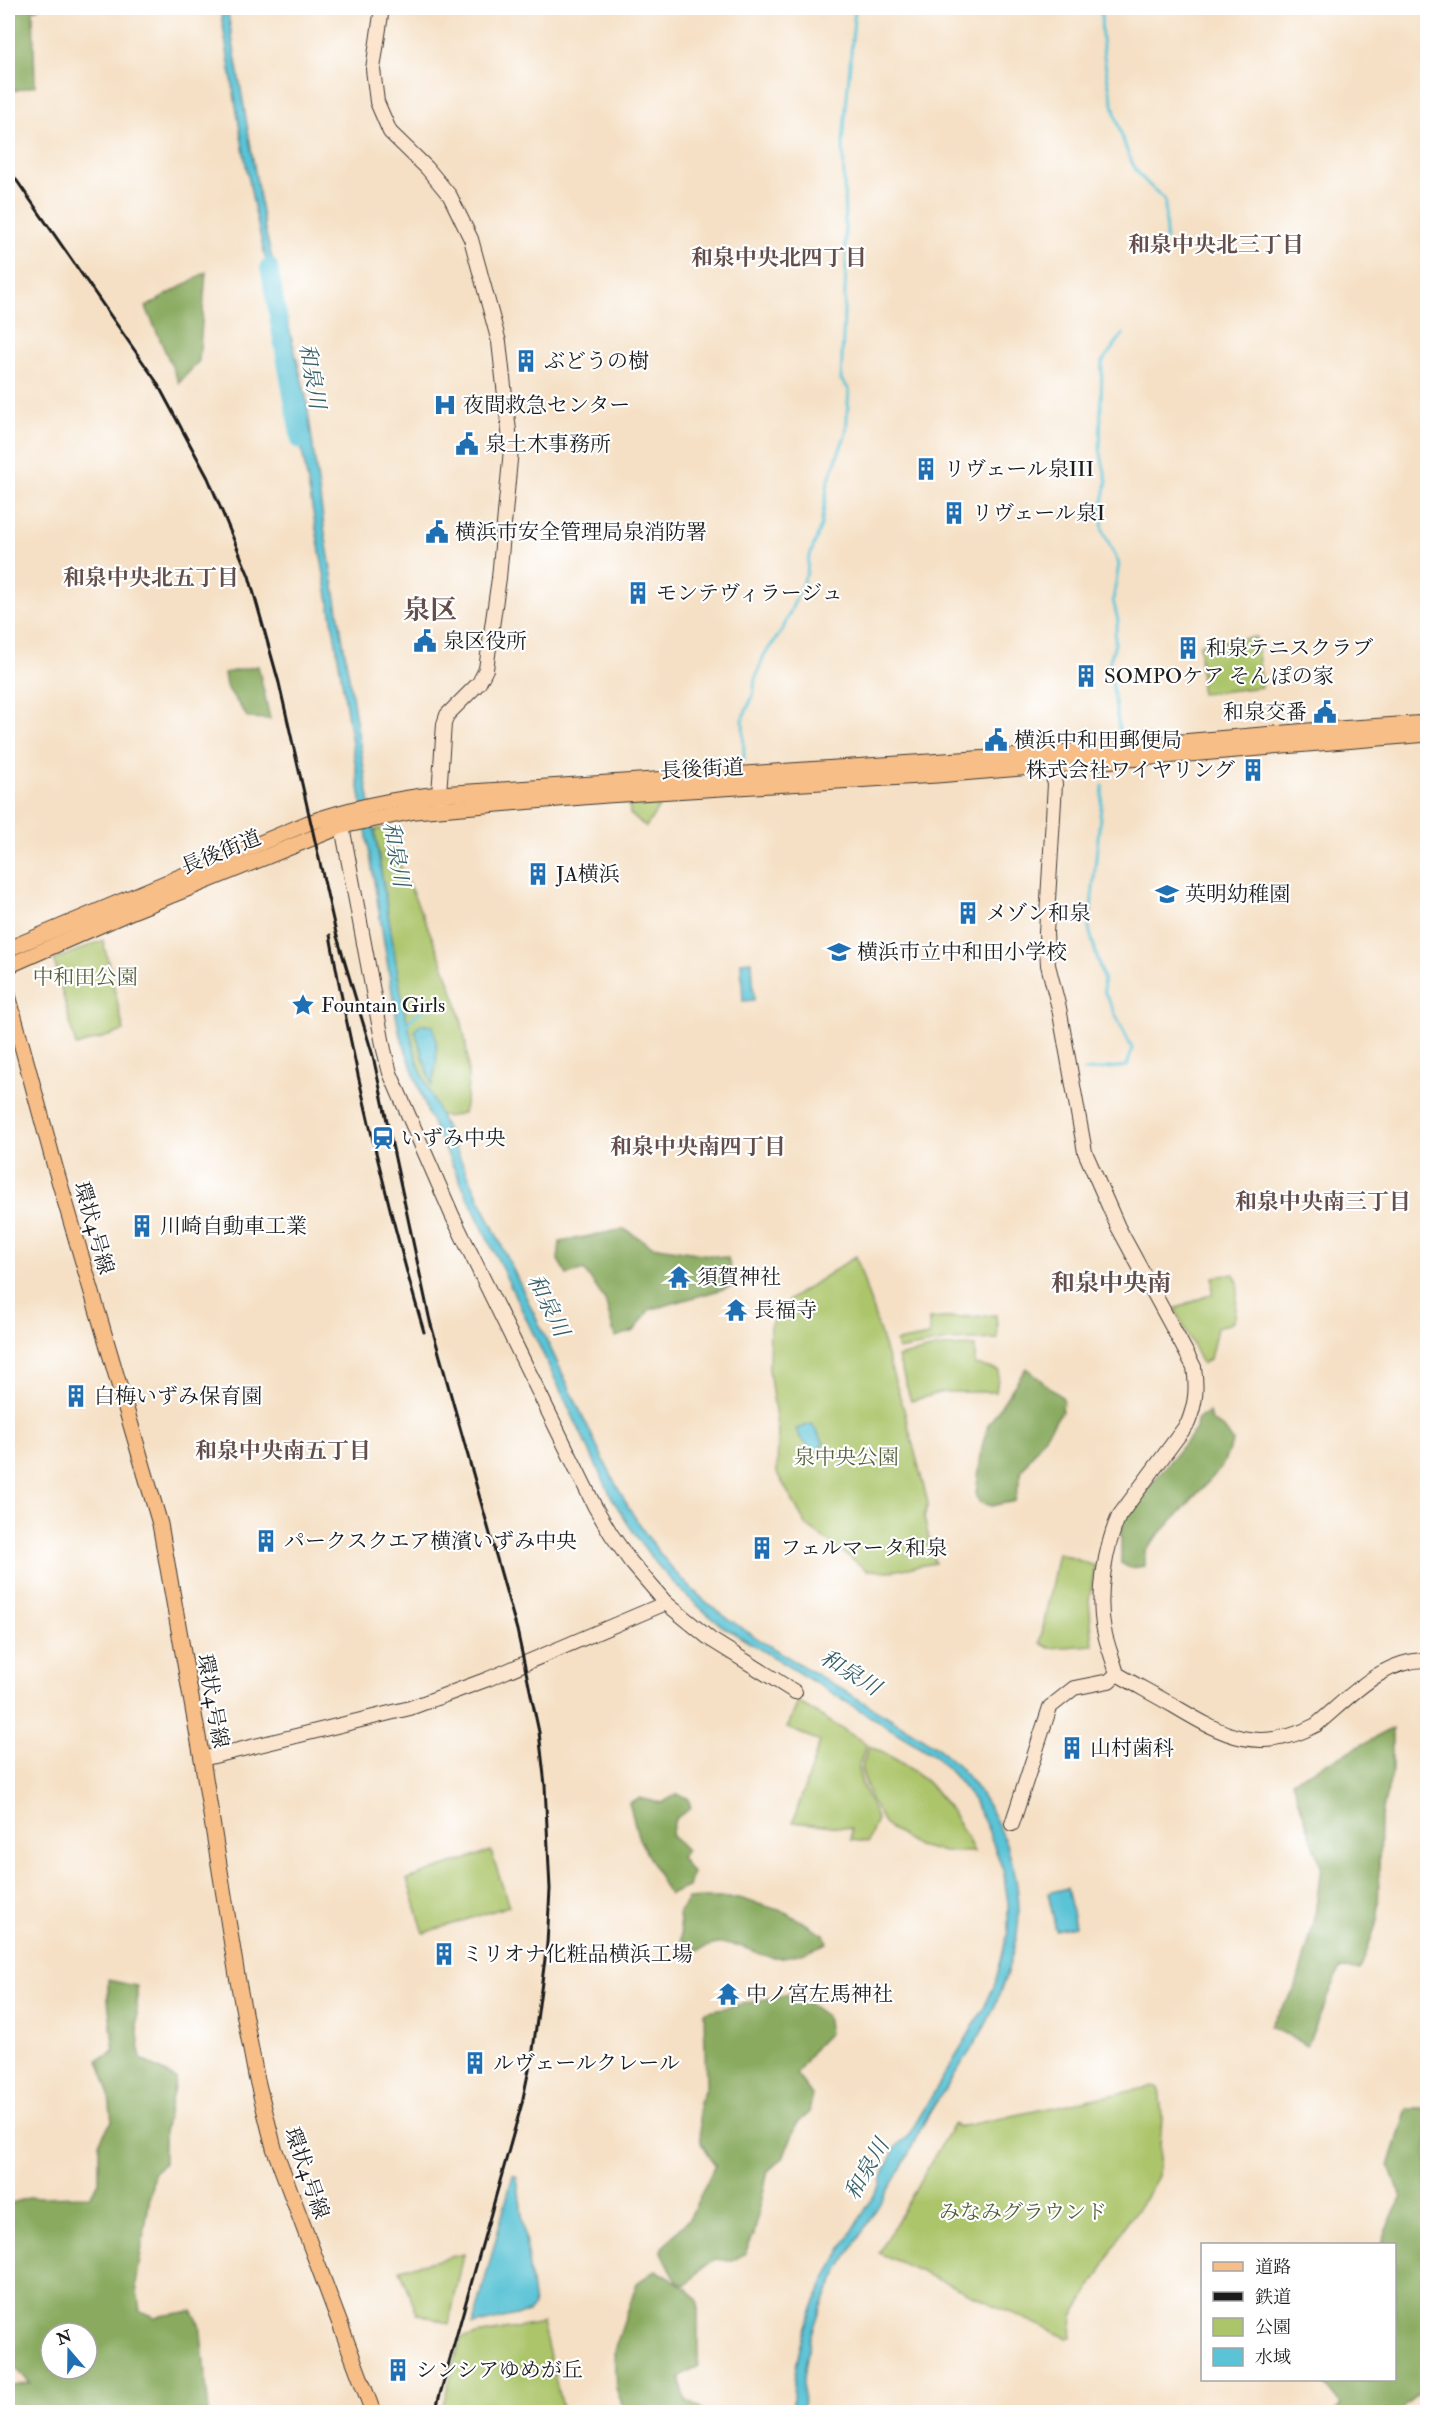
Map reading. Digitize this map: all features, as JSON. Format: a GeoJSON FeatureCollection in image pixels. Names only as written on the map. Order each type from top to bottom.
{"type":"FeatureCollection","features":[{"type":"Feature","properties":{"kind":"main road","name":"長後街道"},"geometry":{"type":"LineString","coordinates":[[8,966],[349,819],[376,810],[440,801],[1022,756],[1299,731],[1428,723]]}},
{"type":"Feature","properties":{"kind":"main road","name":"長後街道"},"geometry":{"type":"LineString","coordinates":[[440,801],[937,775],[1428,734]]}},
{"type":"Feature","properties":{"kind":"main road","name":"長後街道"},"geometry":{"type":"LineString","coordinates":[[8,949],[308,823],[349,819]]}},
{"type":"Feature","properties":{"kind":"main road","name":"環状4号線"},"geometry":{"type":"LineString","coordinates":[[8,995],[55,1167],[160,1524],[202,1759],[237,1976],[256,2076],[274,2148],[373,2412]]}},
{"type":"Feature","properties":{"kind":"street"},"geometry":{"type":"LineString","coordinates":[[382,8],[373,69],[377,102],[390,132],[427,168],[450,196],[471,238],[499,342],[511,449],[499,578],[486,669],[479,683],[447,714],[444,724],[440,801]]}},
{"type":"Feature","properties":{"kind":"street"},"geometry":{"type":"LineString","coordinates":[[1049,764],[1056,784],[1046,933],[1048,965],[1059,1008],[1085,1152],[1118,1227],[1194,1367],[1196,1382],[1196,1398],[1188,1423],[1119,1516],[1112,1533],[1102,1607],[1104,1629],[1117,1674],[1210,1727],[1232,1737],[1260,1740],[1285,1737],[1305,1731],[1316,1725],[1381,1673],[1404,1662],[1428,1660]]}},
{"type":"Feature","properties":{"kind":"street"},"geometry":{"type":"LineString","coordinates":[[349,819],[384,1050],[400,1097],[453,1215],[595,1507],[630,1562],[666,1603],[710,1639],[795,1692]]}},
{"type":"Feature","properties":{"kind":"street"},"geometry":{"type":"LineString","coordinates":[[202,1759],[410,1708],[488,1680],[666,1603]]}},
{"type":"Feature","properties":{"kind":"street"},"geometry":{"type":"LineString","coordinates":[[1012,1824],[1050,1707],[1074,1688],[1109,1681],[1117,1674]]}},
{"type":"Feature","properties":{"kind":"green space"},"geometry":{"type":"Polygon","coordinates":[[[8,8],[39,8],[33,10],[35,86],[8,92],[8,8]]]}},
{"type":"Feature","properties":{"kind":"green space"},"geometry":{"type":"Polygon","coordinates":[[[206,272],[199,361],[179,383],[146,307],[206,272]]]}},
{"type":"Feature","properties":{"kind":"green space"},"geometry":{"type":"Polygon","coordinates":[[[1256,637],[1262,687],[1201,694],[1200,644],[1256,637]]]}},
{"type":"Feature","properties":{"kind":"green space"},"geometry":{"type":"Polygon","coordinates":[[[258,666],[270,719],[248,718],[226,686],[224,673],[258,666]]]}},
{"type":"Feature","properties":{"kind":"green space"},"geometry":{"type":"Polygon","coordinates":[[[664,799],[646,827],[630,814],[629,801],[664,799]]]}},
{"type":"Feature","properties":{"kind":"green space"},"geometry":{"type":"Polygon","coordinates":[[[377,829],[387,829],[397,859],[439,954],[458,1007],[468,1061],[468,1087],[463,1113],[448,1117],[438,1114],[413,1046],[397,976],[375,832],[377,829]]]}},
{"type":"Feature","properties":{"kind":"green space","name":"中和田公園"},"geometry":{"type":"Polygon","coordinates":[[[103,940],[124,1031],[76,1046],[54,960],[103,940]]]}},
{"type":"Feature","properties":{"kind":"green space"},"geometry":{"type":"Polygon","coordinates":[[[624,1229],[652,1246],[728,1258],[734,1286],[649,1310],[634,1331],[615,1337],[605,1300],[584,1270],[567,1275],[558,1260],[560,1242],[624,1229]]]}},
{"type":"Feature","properties":{"kind":"green space","name":"泉中央公園"},"geometry":{"type":"Polygon","coordinates":[[[856,1256],[904,1410],[928,1503],[924,1518],[935,1563],[892,1571],[867,1570],[807,1526],[777,1473],[778,1433],[769,1370],[770,1327],[789,1300],[856,1256]]]}},
{"type":"Feature","properties":{"kind":"green space"},"geometry":{"type":"Polygon","coordinates":[[[1234,1274],[1238,1283],[1235,1318],[1231,1323],[1217,1328],[1210,1359],[1202,1364],[1175,1309],[1212,1294],[1213,1277],[1234,1274]]]}},
{"type":"Feature","properties":{"kind":"green space"},"geometry":{"type":"Polygon","coordinates":[[[996,1315],[998,1339],[949,1341],[898,1350],[896,1342],[929,1336],[929,1319],[996,1315]]]}},
{"type":"Feature","properties":{"kind":"green space"},"geometry":{"type":"Polygon","coordinates":[[[975,1346],[975,1365],[999,1370],[996,1392],[943,1392],[911,1401],[898,1357],[939,1347],[975,1346]]]}},
{"type":"Feature","properties":{"kind":"green space"},"geometry":{"type":"Polygon","coordinates":[[[1026,1368],[1063,1398],[1062,1411],[1022,1470],[1015,1501],[991,1506],[979,1502],[976,1493],[982,1447],[988,1425],[1026,1368]]]}},
{"type":"Feature","properties":{"kind":"green space"},"geometry":{"type":"Polygon","coordinates":[[[1209,1412],[1211,1421],[1224,1428],[1233,1441],[1221,1468],[1145,1550],[1145,1566],[1130,1568],[1121,1563],[1121,1532],[1124,1518],[1196,1429],[1197,1420],[1209,1412]]]}},
{"type":"Feature","properties":{"kind":"green space"},"geometry":{"type":"Polygon","coordinates":[[[1058,1553],[1095,1566],[1089,1601],[1093,1645],[1049,1648],[1040,1643],[1058,1553]]]}},
{"type":"Feature","properties":{"kind":"green space"},"geometry":{"type":"Polygon","coordinates":[[[798,1702],[867,1744],[858,1768],[862,1784],[877,1819],[868,1842],[851,1840],[851,1828],[793,1822],[820,1741],[787,1728],[798,1702]]]}},
{"type":"Feature","properties":{"kind":"green space"},"geometry":{"type":"Polygon","coordinates":[[[1392,1729],[1392,1773],[1380,1821],[1378,1919],[1360,1970],[1340,1969],[1307,2046],[1270,2026],[1296,1987],[1314,1923],[1321,1866],[1292,1781],[1392,1729]]]}},
{"type":"Feature","properties":{"kind":"green space"},"geometry":{"type":"Polygon","coordinates":[[[869,1746],[902,1763],[928,1783],[954,1816],[974,1852],[944,1852],[917,1846],[886,1826],[871,1800],[861,1769],[869,1746]]]}},
{"type":"Feature","properties":{"kind":"green space"},"geometry":{"type":"Polygon","coordinates":[[[677,1794],[688,1798],[691,1808],[675,1819],[671,1835],[686,1850],[681,1857],[692,1873],[688,1887],[669,1895],[639,1839],[629,1803],[639,1798],[662,1803],[677,1794]]]}},
{"type":"Feature","properties":{"kind":"green space"},"geometry":{"type":"Polygon","coordinates":[[[491,1851],[509,1906],[424,1933],[407,1879],[491,1851]]]}},
{"type":"Feature","properties":{"kind":"green space"},"geometry":{"type":"Polygon","coordinates":[[[739,1898],[785,1912],[824,1934],[827,1943],[787,1957],[766,1956],[732,1944],[712,1945],[698,1950],[682,1948],[679,1912],[688,1899],[739,1898]]]}},
{"type":"Feature","properties":{"kind":"green space"},"geometry":{"type":"Polygon","coordinates":[[[108,1980],[137,1986],[137,2024],[141,2059],[176,2079],[164,2132],[164,2164],[154,2172],[136,2284],[140,2311],[154,2317],[192,2311],[200,2324],[209,2412],[8,2412],[8,2387],[30,2383],[8,2360],[8,2204],[32,2197],[90,2196],[99,2182],[99,2142],[112,2121],[108,2089],[98,2060],[114,2052],[108,1980]]]}},
{"type":"Feature","properties":{"kind":"green space"},"geometry":{"type":"Polygon","coordinates":[[[794,1993],[826,2016],[829,2033],[816,2046],[796,2074],[812,2095],[809,2113],[797,2124],[783,2158],[768,2171],[754,2234],[745,2253],[733,2261],[715,2259],[700,2270],[687,2285],[677,2282],[661,2250],[690,2217],[715,2165],[701,2143],[699,2103],[706,2086],[704,2012],[794,1993]]]}},
{"type":"Feature","properties":{"kind":"green space","name":"みなみグラウンド"},"geometry":{"type":"Polygon","coordinates":[[[1154,2086],[1159,2088],[1162,2116],[1158,2176],[1145,2199],[1127,2223],[1073,2316],[1071,2337],[1067,2338],[879,2253],[953,2124],[959,2127],[1154,2086]]]}},
{"type":"Feature","properties":{"kind":"green space"},"geometry":{"type":"Polygon","coordinates":[[[1407,2109],[1427,2109],[1427,2394],[1423,2392],[1397,2412],[1336,2412],[1341,2405],[1322,2381],[1396,2381],[1396,2243],[1381,2243],[1401,2198],[1389,2166],[1407,2109]]]}},
{"type":"Feature","properties":{"kind":"green space"},"geometry":{"type":"Polygon","coordinates":[[[464,2254],[449,2324],[417,2313],[400,2269],[464,2254]]]}},
{"type":"Feature","properties":{"kind":"green space"},"geometry":{"type":"Polygon","coordinates":[[[656,2270],[688,2289],[698,2301],[698,2366],[680,2378],[685,2399],[704,2412],[625,2412],[616,2388],[614,2351],[637,2283],[656,2270]]]}},
{"type":"Feature","properties":{"kind":"green space"},"geometry":{"type":"Polygon","coordinates":[[[542,2323],[563,2412],[441,2412],[461,2338],[542,2323]]]}},
{"type":"Feature","properties":{"kind":"water"},"geometry":{"type":"Polygon","coordinates":[[[220,8],[227,8],[265,230],[306,397],[325,533],[403,1004],[418,1064],[441,1118],[605,1463],[629,1508],[657,1550],[691,1588],[730,1620],[939,1749],[957,1765],[989,1807],[1011,1857],[1017,1883],[1019,1909],[1015,1943],[1001,1990],[980,2036],[929,2114],[901,2168],[848,2255],[819,2312],[804,2376],[804,2412],[793,2412],[794,2381],[799,2351],[819,2293],[880,2186],[886,2166],[898,2146],[907,2138],[983,2010],[995,1984],[1008,1931],[1008,1903],[1003,1870],[987,1827],[973,1800],[935,1756],[722,1626],[687,1596],[659,1567],[635,1535],[611,1496],[428,1114],[399,1031],[331,613],[273,287],[249,183],[220,8]]]}},
{"type":"Feature","properties":{"kind":"water"},"geometry":{"type":"Polygon","coordinates":[[[752,961],[754,1000],[743,1001],[741,962],[752,961]]]}},
{"type":"Feature","properties":{"kind":"water"},"geometry":{"type":"Polygon","coordinates":[[[421,1024],[433,1026],[435,1034],[437,1056],[432,1086],[415,1030],[421,1024]]]}},
{"type":"Feature","properties":{"kind":"water"},"geometry":{"type":"Polygon","coordinates":[[[812,1424],[824,1443],[815,1452],[801,1439],[796,1429],[812,1424]]]}},
{"type":"Feature","properties":{"kind":"water"},"geometry":{"type":"Polygon","coordinates":[[[1067,1888],[1075,1926],[1056,1930],[1048,1893],[1067,1888]]]}},
{"type":"Feature","properties":{"kind":"water"},"geometry":{"type":"Polygon","coordinates":[[[513,2175],[517,2177],[534,2306],[529,2312],[473,2325],[513,2175]]]}},
{"type":"Feature","properties":{"kind":"waterway"},"geometry":{"type":"LineString","coordinates":[[744,759],[743,717],[753,696],[755,680],[764,655],[782,631],[807,573],[808,561],[821,526],[828,482],[846,433],[849,389],[841,380],[846,269],[843,141],[855,8]]}},
{"type":"Feature","properties":{"kind":"waterway"},"geometry":{"type":"LineString","coordinates":[[1102,8],[1103,45],[1115,114],[1136,170],[1165,200],[1166,240]]}},
{"type":"Feature","properties":{"kind":"waterway","name":"和泉川"},"geometry":{"type":"LineString","coordinates":[[269,267],[300,440]]}},
{"type":"Feature","properties":{"kind":"waterway"},"geometry":{"type":"LineString","coordinates":[[1119,729],[1109,663],[1115,644],[1118,621],[1113,600],[1119,564],[1103,531],[1101,510],[1107,482],[1100,449],[1102,362],[1123,334]]}},
{"type":"Feature","properties":{"kind":"waterway"},"geometry":{"type":"LineString","coordinates":[[1084,1071],[1127,1066],[1132,1048],[1104,991],[1103,978],[1089,929],[1103,786]]}},
{"type":"Feature","properties":{"kind":"waterway"},"geometry":{"type":"LineString","coordinates":[[406,1027],[417,1014],[432,1006]]}},
{"type":"Feature","properties":{"kind":"railway"},"geometry":{"type":"LineString","coordinates":[[8,168],[156,381],[208,478],[249,576],[279,683],[336,933],[373,1056],[430,1321],[517,1630],[539,1732],[545,1785],[550,1889],[547,1944],[533,2050],[522,2103],[435,2412]]}},
{"type":"Feature","properties":{"kind":"railway"},"geometry":{"type":"LineString","coordinates":[[330,935],[349,1035],[372,1135],[424,1332]]}},
{"type":"Feature","properties":{"kind":"place","name":"ぶどうの樹"},"geometry":{"type":"Point","coordinates":[526,361]}},
{"type":"Feature","properties":{"kind":"place","name":"夜間救急センター"},"geometry":{"type":"Point","coordinates":[445,405]}},
{"type":"Feature","properties":{"kind":"place","name":"泉土木事務所"},"geometry":{"type":"Point","coordinates":[467,444]}},
{"type":"Feature","properties":{"kind":"place","name":"リヴェール泉III"},"geometry":{"type":"Point","coordinates":[926,469]}},
{"type":"Feature","properties":{"kind":"place","name":"リヴェール泉I"},"geometry":{"type":"Point","coordinates":[954,513]}},
{"type":"Feature","properties":{"kind":"place","name":"横浜市安全管理局泉消防署"},"geometry":{"type":"Point","coordinates":[437,532]}},
{"type":"Feature","properties":{"kind":"place","name":"モンテヴィラージュ"},"geometry":{"type":"Point","coordinates":[638,593]}},
{"type":"Feature","properties":{"kind":"place","name":"泉区役所"},"geometry":{"type":"Point","coordinates":[425,641]}},
{"type":"Feature","properties":{"kind":"place","name":"和泉テニスクラブ"},"geometry":{"type":"Point","coordinates":[1188,648]}},
{"type":"Feature","properties":{"kind":"place","name":"SOMPOケア そんぽの家"},"geometry":{"type":"Point","coordinates":[1086,676]}},
{"type":"Feature","properties":{"kind":"place","name":"和泉交番"},"geometry":{"type":"Point","coordinates":[1325,712]}},
{"type":"Feature","properties":{"kind":"place","name":"横浜中和田郵便局"},"geometry":{"type":"Point","coordinates":[996,740]}},
{"type":"Feature","properties":{"kind":"place","name":"株式会社ワイヤリング"},"geometry":{"type":"Point","coordinates":[1253,770]}},
{"type":"Feature","properties":{"kind":"place","name":"JA横浜"},"geometry":{"type":"Point","coordinates":[538,874]}},
{"type":"Feature","properties":{"kind":"place","name":"英明幼稚園"},"geometry":{"type":"Point","coordinates":[1167,894]}},
{"type":"Feature","properties":{"kind":"place","name":"メゾン和泉"},"geometry":{"type":"Point","coordinates":[968,913]}},
{"type":"Feature","properties":{"kind":"place","name":"横浜市立中和田小学校"},"geometry":{"type":"Point","coordinates":[839,952]}},
{"type":"Feature","properties":{"kind":"place","name":"Fountain Girls"},"geometry":{"type":"Point","coordinates":[303,1005]}},
{"type":"Feature","properties":{"kind":"place","name":"いずみ中央"},"geometry":{"type":"Point","coordinates":[383,1138]}},
{"type":"Feature","properties":{"kind":"place","name":"川崎自動車工業"},"geometry":{"type":"Point","coordinates":[142,1226]}},
{"type":"Feature","properties":{"kind":"place","name":"須賀神社"},"geometry":{"type":"Point","coordinates":[679,1277]}},
{"type":"Feature","properties":{"kind":"place","name":"長福寺"},"geometry":{"type":"Point","coordinates":[736,1310]}},
{"type":"Feature","properties":{"kind":"place","name":"白梅いずみ保育園"},"geometry":{"type":"Point","coordinates":[76,1396]}},
{"type":"Feature","properties":{"kind":"place","name":"パークスクエア横濱いずみ中央"},"geometry":{"type":"Point","coordinates":[266,1541]}},
{"type":"Feature","properties":{"kind":"place","name":"フェルマータ和泉"},"geometry":{"type":"Point","coordinates":[762,1548]}},
{"type":"Feature","properties":{"kind":"place","name":"山村歯科"},"geometry":{"type":"Point","coordinates":[1072,1748]}},
{"type":"Feature","properties":{"kind":"place","name":"ミリオナ化粧品横浜工場"},"geometry":{"type":"Point","coordinates":[444,1954]}},
{"type":"Feature","properties":{"kind":"place","name":"中ノ宮左馬神社"},"geometry":{"type":"Point","coordinates":[728,1994]}},
{"type":"Feature","properties":{"kind":"place","name":"ルヴェールクレール"},"geometry":{"type":"Point","coordinates":[475,2063]}},
{"type":"Feature","properties":{"kind":"place","name":"シンシアゆめが丘"},"geometry":{"type":"Point","coordinates":[398,2370]}},
{"type":"Feature","properties":{"kind":"district","name":"和泉中央北三丁目"},"geometry":{"type":"Point","coordinates":[1216,244]}},
{"type":"Feature","properties":{"kind":"district","name":"和泉中央北四丁目"},"geometry":{"type":"Point","coordinates":[779,257]}},
{"type":"Feature","properties":{"kind":"district","name":"和泉中央北五丁目"},"geometry":{"type":"Point","coordinates":[151,577]}},
{"type":"Feature","properties":{"kind":"district","name":"泉区"},"geometry":{"type":"Point","coordinates":[430,610]}},
{"type":"Feature","properties":{"kind":"district","name":"和泉中央南四丁目"},"geometry":{"type":"Point","coordinates":[698,1146]}},
{"type":"Feature","properties":{"kind":"district","name":"和泉中央南三丁目"},"geometry":{"type":"Point","coordinates":[1323,1201]}},
{"type":"Feature","properties":{"kind":"district","name":"和泉中央南"},"geometry":{"type":"Point","coordinates":[1111,1283]}},
{"type":"Feature","properties":{"kind":"district","name":"和泉中央南五丁目"},"geometry":{"type":"Point","coordinates":[283,1450]}}]}
